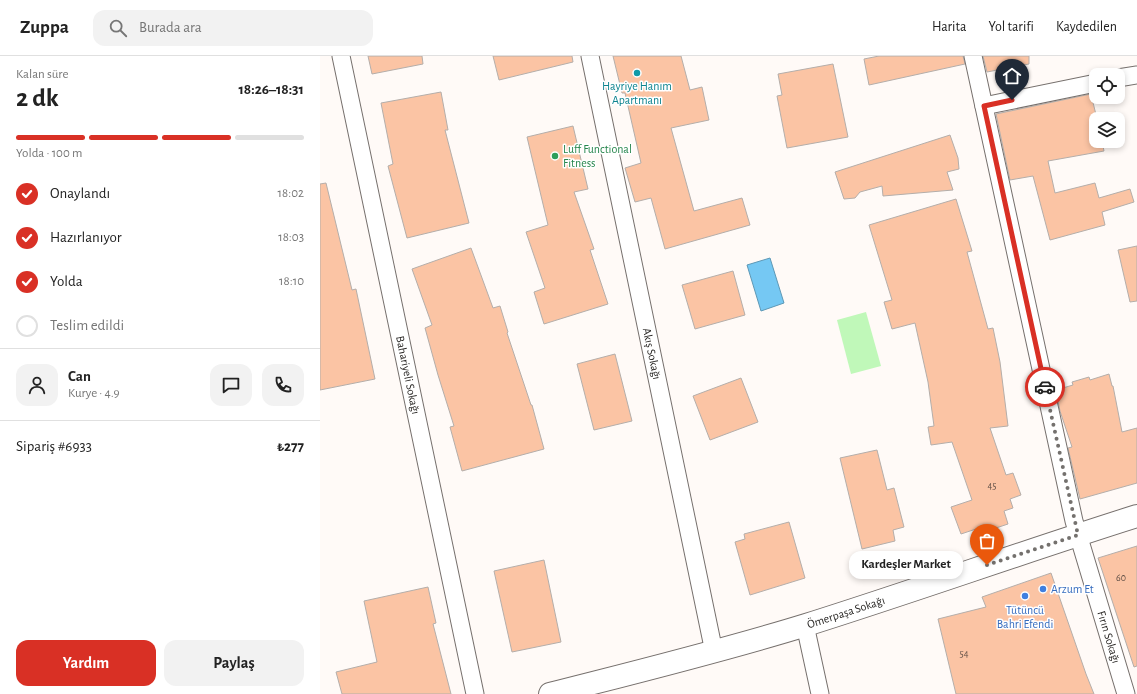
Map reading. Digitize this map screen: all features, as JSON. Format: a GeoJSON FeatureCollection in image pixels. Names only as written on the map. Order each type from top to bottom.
{"type":"FeatureCollection","features":[{"type":"Feature","properties":{"kind":"street","name":"Bahariyeli Sokağı"},"geometry":{"type":"LineString","coordinates":[[341,56],[475,694]]}},
{"type":"Feature","properties":{"kind":"street","name":"Akış Sokağı"},"geometry":{"type":"LineString","coordinates":[[590,56],[714,652]]}},
{"type":"Feature","properties":{"kind":"street","name":"Fırın Sokağı"},"geometry":{"type":"LineString","coordinates":[[973,56],[1070,505],[1126,694]]}},
{"type":"Feature","properties":{"kind":"street"},"geometry":{"type":"LineString","coordinates":[[1125,77],[1137,75]]}},
{"type":"Feature","properties":{"kind":"street"},"geometry":{"type":"LineString","coordinates":[[984,106],[1089,84]]}},
{"type":"Feature","properties":{"kind":"street","name":"Ömerpaşa Sokağı"},"geometry":{"type":"LineString","coordinates":[[550,694],[714,652],[805,625],[1137,516]]}},
{"type":"Feature","properties":{"kind":"street"},"geometry":{"type":"LineString","coordinates":[[805,625],[820,694]]}},
{"type":"Feature","properties":{"kind":"green space"},"geometry":{"type":"Polygon","coordinates":[[[866,312],[881,366],[851,374],[837,320],[866,312]]]}},
{"type":"Feature","properties":{"kind":"water"},"geometry":{"type":"Polygon","coordinates":[[[770,258],[784,303],[761,311],[747,265],[770,258]]]}},
{"type":"Feature","properties":{"kind":"building"},"geometry":{"type":"Polygon","coordinates":[[[368,56],[422,56],[423,64],[372,74],[368,56]]]}},
{"type":"Feature","properties":{"kind":"building"},"geometry":{"type":"Polygon","coordinates":[[[493,56],[572,56],[573,62],[499,80],[493,56]]]}},
{"type":"Feature","properties":{"kind":"building"},"geometry":{"type":"Polygon","coordinates":[[[613,56],[681,56],[690,90],[702,87],[709,120],[671,128],[694,211],[742,198],[750,225],[665,249],[651,198],[635,202],[625,168],[641,163],[625,93],[622,93],[613,56]]]}},
{"type":"Feature","properties":{"kind":"building"},"geometry":{"type":"Polygon","coordinates":[[[879,56],[963,56],[965,64],[869,85],[864,59],[879,56]]]}},
{"type":"Feature","properties":{"kind":"building"},"geometry":{"type":"Polygon","coordinates":[[[983,56],[1029,56],[1029,64],[987,72],[983,56]]]}},
{"type":"Feature","properties":{"kind":"building"},"geometry":{"type":"Polygon","coordinates":[[[833,64],[848,137],[787,148],[777,96],[782,95],[778,74],[833,64]]]}},
{"type":"Feature","properties":{"kind":"building"},"geometry":{"type":"Polygon","coordinates":[[[441,92],[448,130],[445,130],[469,223],[407,238],[388,166],[393,164],[381,103],[441,92]]]}},
{"type":"Feature","properties":{"kind":"building"},"geometry":{"type":"Polygon","coordinates":[[[1089,94],[1089,104],[1093,104],[1095,112],[1089,112],[1089,148],[1103,148],[1104,151],[1048,161],[1055,193],[1095,183],[1099,198],[1130,189],[1134,202],[1102,212],[1105,225],[1050,240],[1033,176],[1010,180],[996,114],[1089,94]]]}},
{"type":"Feature","properties":{"kind":"building"},"geometry":{"type":"Polygon","coordinates":[[[573,126],[588,189],[574,192],[594,249],[590,250],[608,304],[544,324],[534,292],[545,288],[526,232],[548,225],[527,137],[573,126]]]}},
{"type":"Feature","properties":{"kind":"building"},"geometry":{"type":"Polygon","coordinates":[[[950,135],[958,158],[959,169],[947,172],[953,190],[883,196],[882,186],[860,192],[855,198],[844,199],[835,172],[950,135]]]}},
{"type":"Feature","properties":{"kind":"building"},"geometry":{"type":"Polygon","coordinates":[[[326,183],[352,290],[356,289],[375,379],[320,390],[320,184],[326,183]]]}},
{"type":"Feature","properties":{"kind":"building"},"geometry":{"type":"Polygon","coordinates":[[[956,199],[972,251],[967,252],[988,329],[993,328],[1000,362],[1008,426],[990,428],[1006,475],[1013,473],[1021,495],[1010,499],[1013,508],[1004,511],[1008,524],[981,533],[979,528],[961,534],[951,507],[972,500],[952,442],[931,445],[928,427],[934,426],[928,382],[915,323],[892,329],[884,302],[892,300],[869,225],[956,199]]]}},
{"type":"Feature","properties":{"kind":"building"},"geometry":{"type":"Polygon","coordinates":[[[1137,246],[1137,301],[1130,302],[1118,250],[1137,246]]]}},
{"type":"Feature","properties":{"kind":"building"},"geometry":{"type":"Polygon","coordinates":[[[471,248],[493,308],[500,306],[508,332],[507,333],[532,405],[544,449],[462,471],[450,427],[454,426],[425,328],[432,325],[412,269],[471,248]]]}},
{"type":"Feature","properties":{"kind":"building"},"geometry":{"type":"Polygon","coordinates":[[[733,271],[745,315],[695,329],[682,285],[733,271]]]}},
{"type":"Feature","properties":{"kind":"building"},"geometry":{"type":"Polygon","coordinates":[[[615,354],[632,421],[594,430],[577,364],[615,354]]]}},
{"type":"Feature","properties":{"kind":"building"},"geometry":{"type":"Polygon","coordinates":[[[1109,374],[1113,386],[1122,432],[1137,428],[1137,483],[1080,499],[1068,448],[1072,447],[1060,411],[1056,390],[1073,385],[1072,382],[1089,377],[1090,380],[1109,374]]]}},
{"type":"Feature","properties":{"kind":"building"},"geometry":{"type":"Polygon","coordinates":[[[741,378],[758,422],[710,440],[693,396],[741,378]]]}},
{"type":"Feature","properties":{"kind":"building"},"geometry":{"type":"Polygon","coordinates":[[[877,450],[887,490],[894,488],[904,527],[893,530],[895,541],[862,549],[840,458],[877,450]]]}},
{"type":"Feature","properties":{"kind":"building"},"geometry":{"type":"Polygon","coordinates":[[[789,522],[805,578],[750,595],[735,542],[745,539],[744,534],[789,522]]]}},
{"type":"Feature","properties":{"kind":"building"},"geometry":{"type":"Polygon","coordinates":[[[1137,546],[1137,666],[1134,667],[1098,558],[1137,546]]]}},
{"type":"Feature","properties":{"kind":"building"},"geometry":{"type":"Polygon","coordinates":[[[544,560],[561,642],[512,652],[494,571],[544,560]]]}},
{"type":"Feature","properties":{"kind":"building"},"geometry":{"type":"Polygon","coordinates":[[[1051,573],[1094,694],[956,694],[938,619],[986,607],[982,597],[1051,573]]]}},
{"type":"Feature","properties":{"kind":"building"},"geometry":{"type":"Polygon","coordinates":[[[428,587],[436,623],[433,624],[451,694],[342,694],[336,672],[377,662],[364,601],[428,587]]]}},
{"type":"Feature","properties":{"kind":"way so far"},"geometry":{"type":"LineString","coordinates":[[987,565],[1078,535],[1070,505],[1045,387]]}},
{"type":"Feature","properties":{"kind":"place","name":"Hayriye Hanım Apartmanı"},"geometry":{"type":"Point","coordinates":[637,73]}},
{"type":"Feature","properties":{"kind":"place","name":"Luff Functional Fitness"},"geometry":{"type":"Point","coordinates":[555,156]}},
{"type":"Feature","properties":{"kind":"place","name":"Kardeşler Market"},"geometry":{"type":"Point","coordinates":[987,565]}},
{"type":"Feature","properties":{"kind":"place","name":"Arzum Et"},"geometry":{"type":"Point","coordinates":[1043,589]}},
{"type":"Feature","properties":{"kind":"place","name":"Tütüncü Bahri Efendi"},"geometry":{"type":"Point","coordinates":[1025,596]}},
{"type":"Feature","properties":{"kind":"route"},"geometry":{"type":"LineString","coordinates":[[1012,100],[984,106],[1045,387]]}}]}
